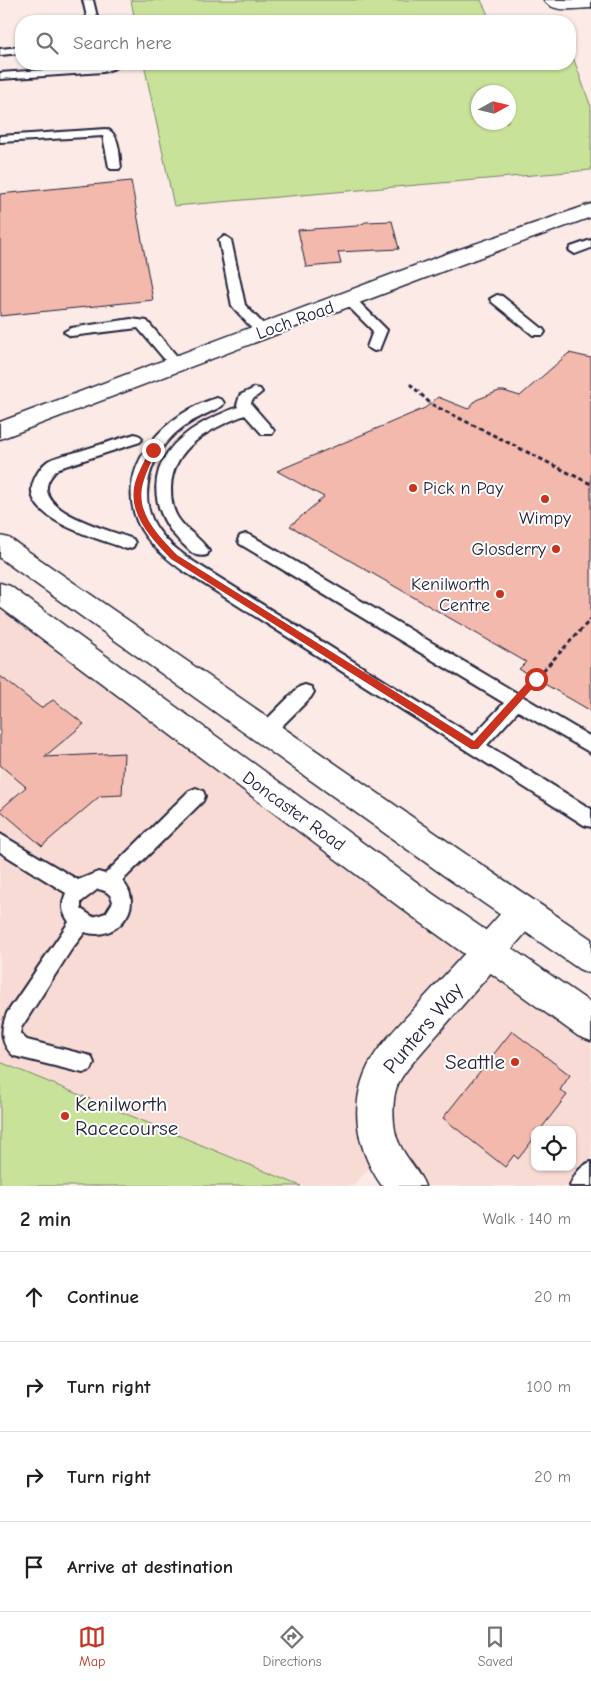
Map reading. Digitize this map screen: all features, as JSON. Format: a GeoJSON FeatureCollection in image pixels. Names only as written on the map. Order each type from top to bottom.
{"type":"FeatureCollection","features":[{"type":"Feature","properties":{"kind":"street"},"geometry":{"type":"LineString","coordinates":[[559,2],[591,3]]}},
{"type":"Feature","properties":{"kind":"street","name":"Loch Road"},"geometry":{"type":"LineString","coordinates":[[4,425],[264,332],[454,259],[591,210]]}},
{"type":"Feature","properties":{"kind":"street"},"geometry":{"type":"LineString","coordinates":[[0,545],[591,958]]}},
{"type":"Feature","properties":{"kind":"street","name":"Doncaster Road"},"geometry":{"type":"LineString","coordinates":[[0,594],[414,898],[591,1024]]}},
{"type":"Feature","properties":{"kind":"street","name":"Punters Way"},"geometry":{"type":"LineString","coordinates":[[406,1186],[383,1154],[375,1132],[375,1105],[381,1079],[395,1057],[490,952],[523,912]]}},
{"type":"Feature","properties":{"kind":"lane"},"geometry":{"type":"LineString","coordinates":[[88,0],[92,15]]}},
{"type":"Feature","properties":{"kind":"lane"},"geometry":{"type":"LineString","coordinates":[[7,40],[15,39]]}},
{"type":"Feature","properties":{"kind":"lane"},"geometry":{"type":"LineString","coordinates":[[0,52],[15,51]]}},
{"type":"Feature","properties":{"kind":"lane"},"geometry":{"type":"LineString","coordinates":[[0,76],[77,70]]}},
{"type":"Feature","properties":{"kind":"lane"},"geometry":{"type":"LineString","coordinates":[[0,139],[106,132],[110,137],[115,167]]}},
{"type":"Feature","properties":{"kind":"lane"},"geometry":{"type":"LineString","coordinates":[[225,240],[239,306],[264,332]]}},
{"type":"Feature","properties":{"kind":"lane"},"geometry":{"type":"LineString","coordinates":[[575,250],[591,244]]}},
{"type":"Feature","properties":{"kind":"lane"},"geometry":{"type":"LineString","coordinates":[[497,299],[538,332]]}},
{"type":"Feature","properties":{"kind":"lane"},"geometry":{"type":"LineString","coordinates":[[349,300],[380,330],[374,347]]}},
{"type":"Feature","properties":{"kind":"lane"},"geometry":{"type":"LineString","coordinates":[[71,332],[130,323],[142,324],[176,364]]}},
{"type":"Feature","properties":{"kind":"lane"},"geometry":{"type":"LineString","coordinates":[[255,392],[245,398],[244,405],[268,431]]}},
{"type":"Feature","properties":{"kind":"lane"},"geometry":{"type":"LineString","coordinates":[[217,403],[169,431],[153,450],[139,484],[138,502],[142,517],[152,534],[174,557],[591,819]]}},
{"type":"Feature","properties":{"kind":"lane"},"geometry":{"type":"LineString","coordinates":[[201,551],[178,530],[165,508],[164,496],[167,467],[181,446],[198,431],[247,408]]}},
{"type":"Feature","properties":{"kind":"lane"},"geometry":{"type":"LineString","coordinates":[[127,543],[73,522],[44,505],[40,493],[40,484],[47,469],[54,464],[135,439]]}},
{"type":"Feature","properties":{"kind":"lane"},"geometry":{"type":"LineString","coordinates":[[246,540],[591,746]]}},
{"type":"Feature","properties":{"kind":"lane"},"geometry":{"type":"LineString","coordinates":[[265,732],[306,692]]}},
{"type":"Feature","properties":{"kind":"lane"},"geometry":{"type":"LineString","coordinates":[[475,746],[516,702]]}},
{"type":"Feature","properties":{"kind":"lane"},"geometry":{"type":"LineString","coordinates":[[109,882],[196,796]]}},
{"type":"Feature","properties":{"kind":"lane"},"geometry":{"type":"LineString","coordinates":[[0,842],[78,890]]}},
{"type":"Feature","properties":{"kind":"lane"},"geometry":{"type":"LineString","coordinates":[[98,880],[109,882],[118,887],[122,896],[122,906],[118,916],[109,923],[97,926],[82,922],[72,910],[72,900],[78,890],[87,883],[98,880]]}},
{"type":"Feature","properties":{"kind":"lane"},"geometry":{"type":"LineString","coordinates":[[82,922],[64,944],[14,1020],[9,1030],[9,1037],[14,1044],[22,1049],[83,1064]]}},
{"type":"Feature","properties":{"kind":"lane"},"geometry":{"type":"LineString","coordinates":[[581,1186],[591,1173]]}},
{"type":"Feature","properties":{"kind":"path"},"geometry":{"type":"LineString","coordinates":[[410,384],[430,404],[591,484]]}},
{"type":"Feature","properties":{"kind":"path"},"geometry":{"type":"LineString","coordinates":[[516,702],[591,619]]}},
{"type":"Feature","properties":{"kind":"shaded area"},"geometry":{"type":"Polygon","coordinates":[[[0,593],[591,1024],[591,1186],[406,1186],[383,1154],[353,1186],[301,1186],[0,1062],[0,593]]]}},
{"type":"Feature","properties":{"kind":"green space"},"geometry":{"type":"Polygon","coordinates":[[[131,0],[481,0],[488,15],[134,15],[131,0]]]}},
{"type":"Feature","properties":{"kind":"green space"},"geometry":{"type":"Polygon","coordinates":[[[576,66],[591,107],[591,170],[174,206],[145,70],[576,70],[576,66]]]}},
{"type":"Feature","properties":{"kind":"green space","name":"Kenilworth Racecourse"},"geometry":{"type":"Polygon","coordinates":[[[0,1062],[301,1186],[0,1186],[0,1062]]]}},
{"type":"Feature","properties":{"kind":"building"},"geometry":{"type":"Polygon","coordinates":[[[131,181],[153,300],[0,316],[0,194],[131,181]]]}},
{"type":"Feature","properties":{"kind":"building"},"geometry":{"type":"Polygon","coordinates":[[[392,221],[399,249],[338,252],[341,264],[306,267],[298,230],[357,226],[366,222],[392,221]]]}},
{"type":"Feature","properties":{"kind":"building","name":"Kenilworth Centre"},"geometry":{"type":"Polygon","coordinates":[[[569,353],[591,358],[591,711],[519,669],[526,662],[290,526],[324,497],[277,471],[425,408],[438,397],[468,409],[476,400],[499,391],[520,396],[569,353]]]}},
{"type":"Feature","properties":{"kind":"building"},"geometry":{"type":"Polygon","coordinates":[[[0,676],[41,708],[53,700],[84,724],[44,757],[124,753],[122,795],[100,796],[42,846],[0,810],[26,787],[0,765],[0,676]]]}},
{"type":"Feature","properties":{"kind":"building"},"geometry":{"type":"Polygon","coordinates":[[[512,1031],[570,1075],[560,1090],[567,1095],[543,1126],[531,1126],[531,1142],[518,1159],[514,1155],[505,1167],[443,1118],[512,1031]]]}},
{"type":"Feature","properties":{"kind":"place","name":"Pick n Pay"},"geometry":{"type":"Point","coordinates":[413,488]}},
{"type":"Feature","properties":{"kind":"place","name":"Wimpy"},"geometry":{"type":"Point","coordinates":[545,499]}},
{"type":"Feature","properties":{"kind":"place","name":"Glosderry"},"geometry":{"type":"Point","coordinates":[556,549]}},
{"type":"Feature","properties":{"kind":"place","name":"Kenilworth Centre"},"geometry":{"type":"Point","coordinates":[500,594]}},
{"type":"Feature","properties":{"kind":"place","name":"Seattle"},"geometry":{"type":"Point","coordinates":[515,1062]}},
{"type":"Feature","properties":{"kind":"place","name":"Kenilworth Racecourse"},"geometry":{"type":"Point","coordinates":[65,1116]}},
{"type":"Feature","properties":{"kind":"route"},"geometry":{"type":"LineString","coordinates":[[153,450],[139,484],[138,502],[142,517],[162,546],[174,557],[338,662],[475,746],[536,679]]}}]}
